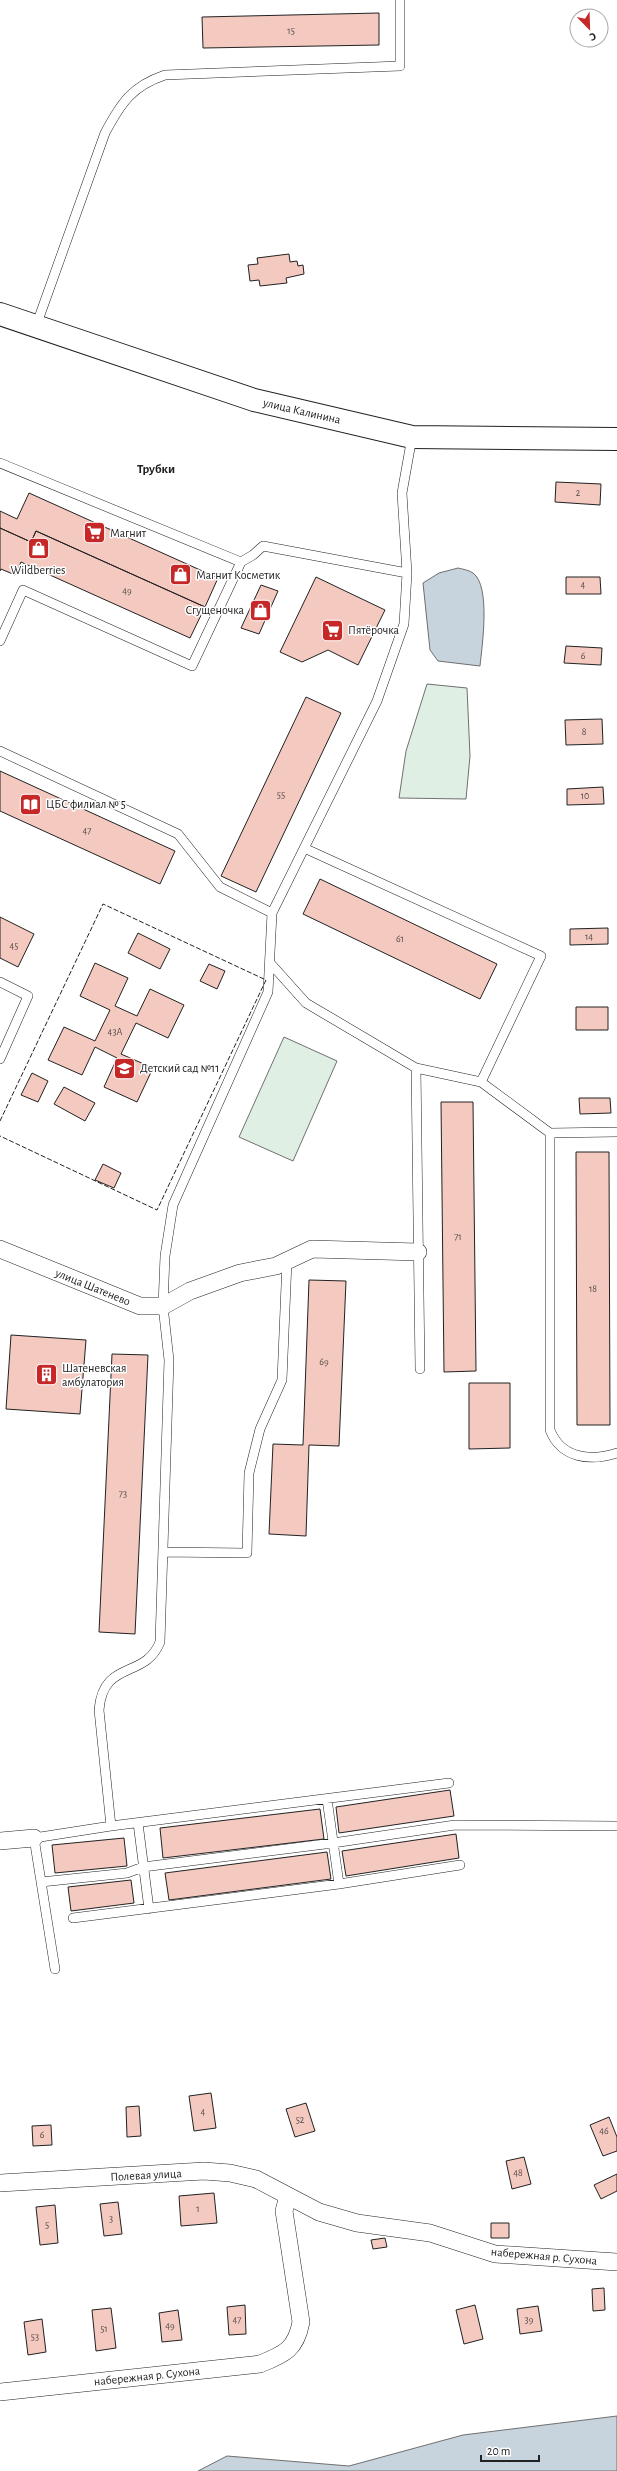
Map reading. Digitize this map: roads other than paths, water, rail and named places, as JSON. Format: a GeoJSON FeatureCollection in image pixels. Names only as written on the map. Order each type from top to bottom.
{"type":"FeatureCollection","features":[{"type":"Feature","properties":{"kind":"main road","name":"улица Калинина"},"geometry":{"type":"LineString","coordinates":[[0,314],[254,400],[412,437],[617,439]]}},
{"type":"Feature","properties":{"kind":"street","name":"улица Шатенево"},"geometry":{"type":"LineString","coordinates":[[0,1249],[140,1306],[163,1306],[190,1291],[240,1273],[270,1268],[312,1249],[418,1252]]}},
{"type":"Feature","properties":{"kind":"street"},"geometry":{"type":"LineString","coordinates":[[0,1841],[34,1838]]}},
{"type":"Feature","properties":{"kind":"street","name":"Полевая улица"},"geometry":{"type":"LineString","coordinates":[[0,2183],[204,2171],[230,2173],[256,2179],[288,2196]]}},
{"type":"Feature","properties":{"kind":"street","name":"набережная р. Сухона"},"geometry":{"type":"LineString","coordinates":[[0,2392],[260,2364],[277,2357],[290,2349],[298,2338],[302,2322],[284,2211],[288,2196],[319,2212],[357,2223],[430,2232],[495,2254],[617,2262]]}},
{"type":"Feature","properties":{"kind":"lane"},"geometry":{"type":"LineString","coordinates":[[36,326],[105,133],[116,111],[131,93],[147,81],[165,74],[400,66],[400,0]]}},
{"type":"Feature","properties":{"kind":"lane"},"geometry":{"type":"LineString","coordinates":[[111,1826],[99,1710],[100,1699],[104,1688],[113,1678],[146,1662],[155,1654],[160,1642],[169,1360],[163,1306],[165,1256],[173,1205],[268,992],[271,964],[272,913],[377,701],[404,624],[406,572],[402,493],[412,437]]}},
{"type":"Feature","properties":{"kind":"lane"},"geometry":{"type":"LineString","coordinates":[[0,463],[241,562]]}},
{"type":"Feature","properties":{"kind":"lane"},"geometry":{"type":"LineString","coordinates":[[0,641],[23,590],[192,666],[241,562],[254,555],[263,546],[406,572]]}},
{"type":"Feature","properties":{"kind":"lane"},"geometry":{"type":"LineString","coordinates":[[0,751],[178,834],[220,887],[272,913]]}},
{"type":"Feature","properties":{"kind":"lane"},"geometry":{"type":"LineString","coordinates":[[304,848],[541,956],[481,1082]]}},
{"type":"Feature","properties":{"kind":"lane"},"geometry":{"type":"LineString","coordinates":[[271,964],[306,1003],[416,1068],[481,1082],[550,1133],[617,1132]]}},
{"type":"Feature","properties":{"kind":"lane"},"geometry":{"type":"LineString","coordinates":[[0,982],[28,996],[0,1060]]}},
{"type":"Feature","properties":{"kind":"lane"},"geometry":{"type":"LineString","coordinates":[[416,1068],[420,1370]]}},
{"type":"Feature","properties":{"kind":"lane"},"geometry":{"type":"LineString","coordinates":[[550,1133],[550,1430],[558,1445],[574,1456],[585,1457],[617,1453]]}},
{"type":"Feature","properties":{"kind":"lane"},"geometry":{"type":"LineString","coordinates":[[163,1552],[247,1553],[249,1473],[260,1429],[282,1380],[287,1261]]}},
{"type":"Feature","properties":{"kind":"lane"},"geometry":{"type":"LineString","coordinates":[[55,1969],[34,1838],[111,1826],[449,1783]]}},
{"type":"Feature","properties":{"kind":"lane"},"geometry":{"type":"LineString","coordinates":[[327,1799],[339,1884]]}},
{"type":"Feature","properties":{"kind":"lane"},"geometry":{"type":"LineString","coordinates":[[138,1823],[149,1909]]}},
{"type":"Feature","properties":{"kind":"lane"},"geometry":{"type":"LineString","coordinates":[[41,1882],[127,1873],[143,1867],[333,1843],[455,1825],[617,1826]]}},
{"type":"Feature","properties":{"kind":"lane"},"geometry":{"type":"LineString","coordinates":[[73,1918],[339,1884],[460,1865]]}},
{"type":"Feature","properties":{"kind":"place","name":"Магнит"},"geometry":{"type":"Point","coordinates":[95,533]}},
{"type":"Feature","properties":{"kind":"place","name":"Wildberries"},"geometry":{"type":"Point","coordinates":[38,549]}},
{"type":"Feature","properties":{"kind":"place","name":"Магнит Косметик"},"geometry":{"type":"Point","coordinates":[181,575]}},
{"type":"Feature","properties":{"kind":"place","name":"Сгущеночка"},"geometry":{"type":"Point","coordinates":[260,610]}},
{"type":"Feature","properties":{"kind":"place","name":"Пятёрочка"},"geometry":{"type":"Point","coordinates":[333,630]}},
{"type":"Feature","properties":{"kind":"place","name":"ЦБС филиал № 5"},"geometry":{"type":"Point","coordinates":[30,804]}},
{"type":"Feature","properties":{"kind":"place","name":"Детский сад №11"},"geometry":{"type":"Point","coordinates":[125,1068]}},
{"type":"Feature","properties":{"kind":"place","name":"Шатеневская амбулатория"},"geometry":{"type":"Point","coordinates":[46,1375]}},
{"type":"Feature","properties":{"kind":"district","name":"Трубки"},"geometry":{"type":"Point","coordinates":[156,469]}}]}
